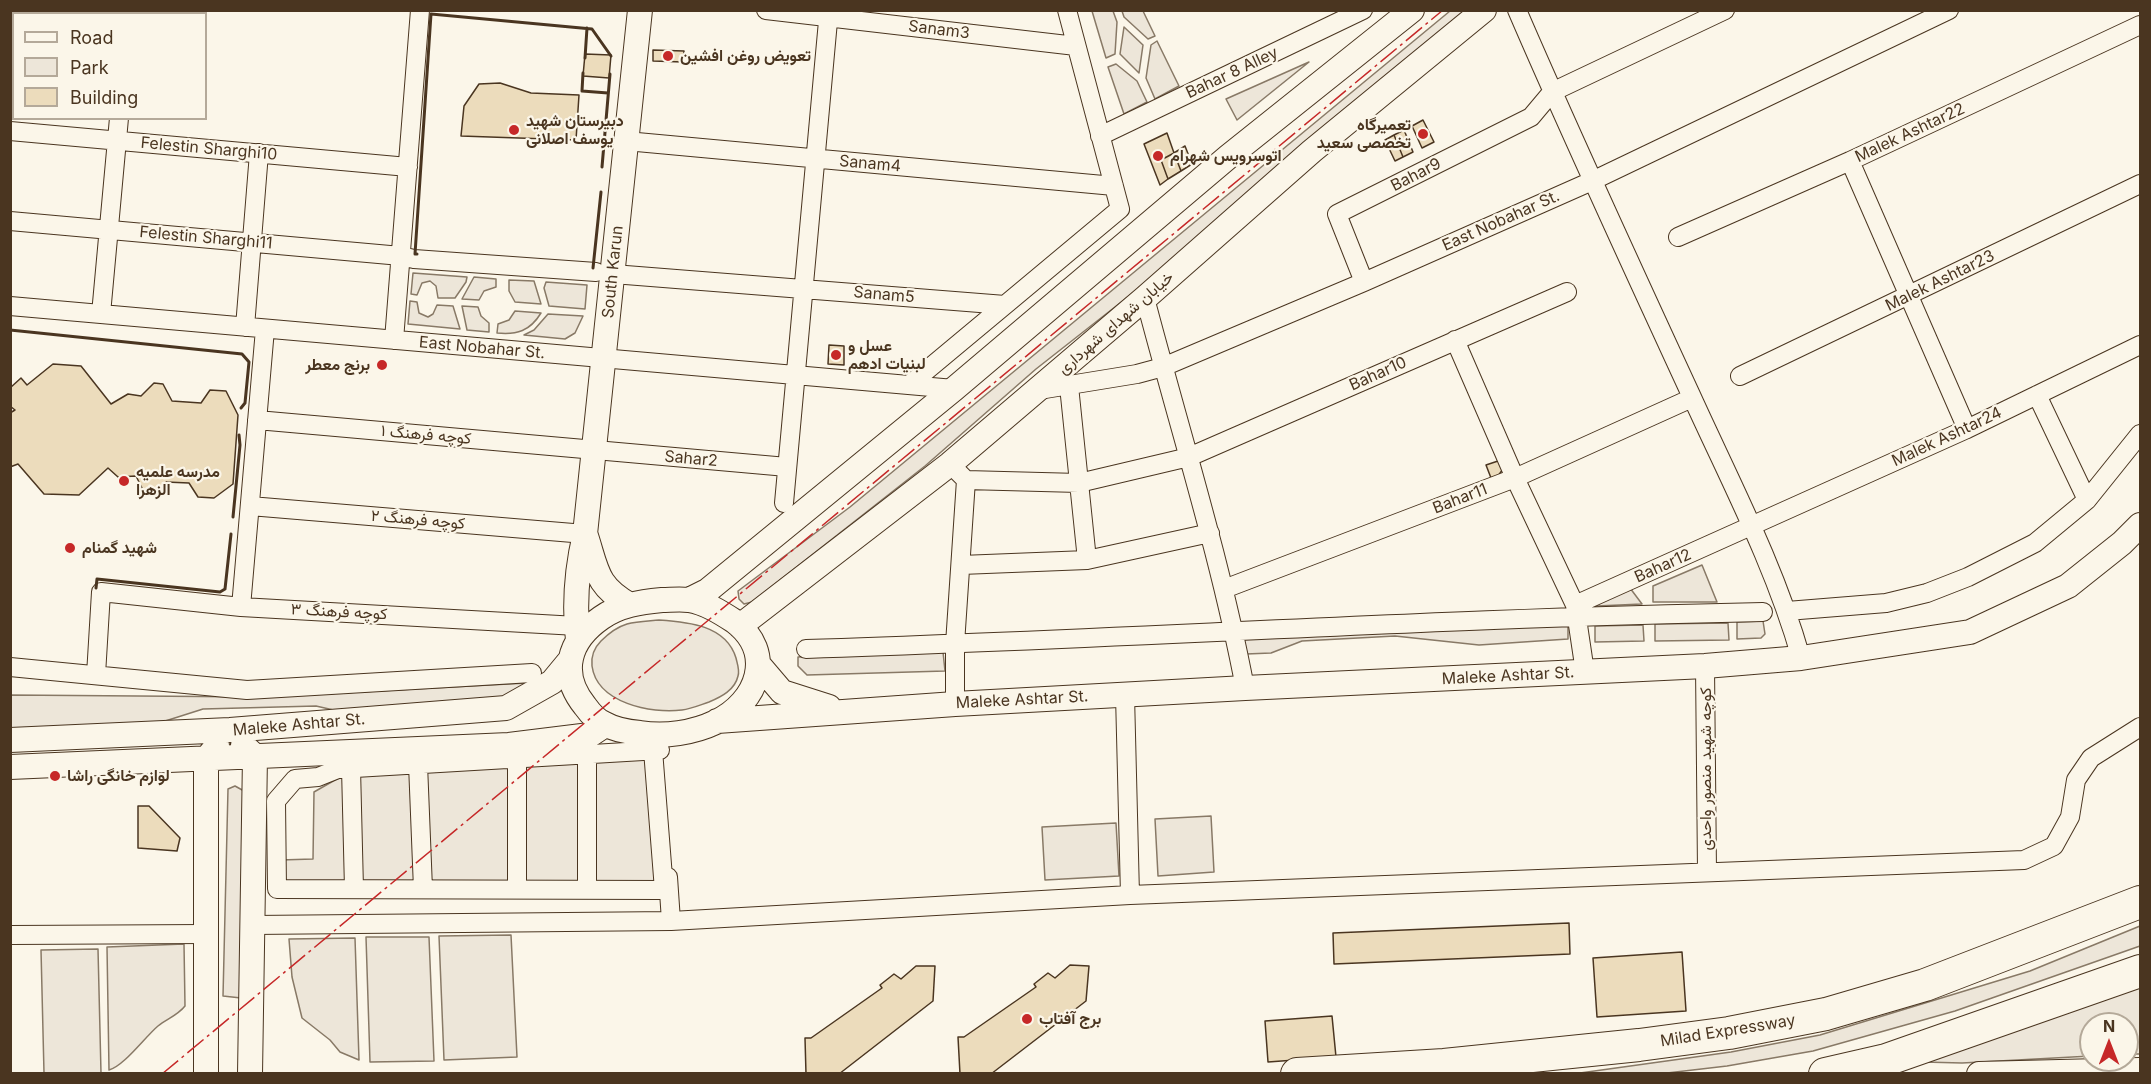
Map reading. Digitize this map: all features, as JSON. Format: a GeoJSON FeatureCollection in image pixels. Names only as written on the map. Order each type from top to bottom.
{"type":"FeatureCollection","features":[{"type":"Feature","properties":{"kind":"highway","name":"Milad Expressway"},"geometry":{"type":"LineString","coordinates":[[1297,1074],[1444,1065],[1639,1045],[1730,1033],[1826,1014],[1925,985],[2140,902]]}},
{"type":"Feature","properties":{"kind":"highway"},"geometry":{"type":"LineString","coordinates":[[1825,1074],[1893,1067],[2140,970]]}},
{"type":"Feature","properties":{"kind":"main road","name":"South Karun"},"geometry":{"type":"LineString","coordinates":[[575,642],[579,561],[585,534],[604,358],[604,273],[626,141],[640,10]]}},
{"type":"Feature","properties":{"kind":"main road","name":"خیابان شهدای شهرداری"},"geometry":{"type":"LineString","coordinates":[[740,626],[958,472],[1039,390],[1312,150],[1484,10]]}},
{"type":"Feature","properties":{"kind":"main road"},"geometry":{"type":"LineString","coordinates":[[689,600],[708,591],[954,389],[1228,157],[1407,12]]}},
{"type":"Feature","properties":{"kind":"main road","name":"Maleke Ashtar St."},"geometry":{"type":"LineString","coordinates":[[717,721],[955,704],[1705,666],[1801,658],[1970,632],[2068,586],[2122,543],[2140,525]]}},
{"type":"Feature","properties":{"kind":"main road"},"geometry":{"type":"LineString","coordinates":[[585,534],[599,577],[605,588],[615,597],[630,604]]}},
{"type":"Feature","properties":{"kind":"main road"},"geometry":{"type":"LineString","coordinates":[[662,600],[689,600],[718,610],[740,626],[753,642],[759,664],[757,677],[746,698],[735,710],[717,721],[687,731],[657,745],[640,734],[605,724],[589,712],[575,694],[569,674],[575,642],[602,617],[630,604],[662,600]]}},
{"type":"Feature","properties":{"kind":"main road","name":"Maleke Ashtar St."},"geometry":{"type":"LineString","coordinates":[[10,740],[230,730],[506,708],[552,682],[575,642]]}},
{"type":"Feature","properties":{"kind":"main road","name":"Maleke Ashtar St."},"geometry":{"type":"LineString","coordinates":[[759,664],[782,692],[840,711]]}},
{"type":"Feature","properties":{"kind":"main road"},"geometry":{"type":"LineString","coordinates":[[10,767],[509,745],[590,735],[605,724]]}},
{"type":"Feature","properties":{"kind":"main road"},"geometry":{"type":"LineString","coordinates":[[206,1074],[206,759],[230,730],[255,756],[250,1074]]}},
{"type":"Feature","properties":{"kind":"main road"},"geometry":{"type":"LineString","coordinates":[[1978,1074],[2140,1070]]}},
{"type":"Feature","properties":{"kind":"street"},"geometry":{"type":"LineString","coordinates":[[394,340],[420,10]]}},
{"type":"Feature","properties":{"kind":"street","name":"Sanam3"},"geometry":{"type":"LineString","coordinates":[[766,10],[829,14],[1076,46]]}},
{"type":"Feature","properties":{"kind":"street"},"geometry":{"type":"LineString","coordinates":[[909,385],[1120,209],[1067,10]]}},
{"type":"Feature","properties":{"kind":"street","name":"Bahar 8 Alley"},"geometry":{"type":"LineString","coordinates":[[1100,136],[1364,10]]}},
{"type":"Feature","properties":{"kind":"street"},"geometry":{"type":"LineString","coordinates":[[1517,10],[1592,181],[1752,527],[1787,611],[1801,658]]}},
{"type":"Feature","properties":{"kind":"street"},"geometry":{"type":"LineString","coordinates":[[1552,92],[1725,10]]}},
{"type":"Feature","properties":{"kind":"street","name":"East Nobahar St."},"geometry":{"type":"LineString","coordinates":[[1039,390],[1137,374],[1163,367],[1364,282],[1592,181],[1949,10]]}},
{"type":"Feature","properties":{"kind":"street"},"geometry":{"type":"LineString","coordinates":[[784,503],[829,14]]}},
{"type":"Feature","properties":{"kind":"street","name":"Malek Ashtar22"},"geometry":{"type":"LineString","coordinates":[[1678,237],[1850,161],[2140,25]]}},
{"type":"Feature","properties":{"kind":"street","name":"Bahar9"},"geometry":{"type":"LineString","coordinates":[[1364,282],[1337,214],[1531,117],[1552,92]]}},
{"type":"Feature","properties":{"kind":"street"},"geometry":{"type":"LineString","coordinates":[[101,314],[119,120]]}},
{"type":"Feature","properties":{"kind":"street","name":"Felestin Sharghi10"},"geometry":{"type":"LineString","coordinates":[[10,131],[408,166]]}},
{"type":"Feature","properties":{"kind":"street","name":"Sanam4"},"geometry":{"type":"LineString","coordinates":[[626,141],[1114,186]]}},
{"type":"Feature","properties":{"kind":"street"},"geometry":{"type":"LineString","coordinates":[[245,327],[259,153]]}},
{"type":"Feature","properties":{"kind":"street"},"geometry":{"type":"LineString","coordinates":[[1850,161],[1967,429]]}},
{"type":"Feature","properties":{"kind":"street","name":"Malek Ashtar23"},"geometry":{"type":"LineString","coordinates":[[1740,376],[2140,184]]}},
{"type":"Feature","properties":{"kind":"street","name":"Felestin Sharghi11"},"geometry":{"type":"LineString","coordinates":[[10,221],[414,259],[604,273]]}},
{"type":"Feature","properties":{"kind":"street","name":"Sanam5"},"geometry":{"type":"LineString","coordinates":[[604,273],[1005,306]]}},
{"type":"Feature","properties":{"kind":"street","name":"Bahar10"},"geometry":{"type":"LineString","coordinates":[[958,472],[1079,483],[1189,457],[1567,292]]}},
{"type":"Feature","properties":{"kind":"street"},"geometry":{"type":"LineString","coordinates":[[1145,298],[1210,533],[1235,632],[1245,688]]}},
{"type":"Feature","properties":{"kind":"street","name":"East Nobahar St."},"geometry":{"type":"LineString","coordinates":[[10,306],[954,389]]}},
{"type":"Feature","properties":{"kind":"street"},"geometry":{"type":"LineString","coordinates":[[242,607],[265,329]]}},
{"type":"Feature","properties":{"kind":"street"},"geometry":{"type":"LineString","coordinates":[[1455,340],[1576,610],[1585,672]]}},
{"type":"Feature","properties":{"kind":"street","name":"Malek Ashtar24"},"geometry":{"type":"LineString","coordinates":[[1752,527],[1967,429],[2140,345]]}},
{"type":"Feature","properties":{"kind":"street"},"geometry":{"type":"LineString","coordinates":[[1070,386],[1087,560]]}},
{"type":"Feature","properties":{"kind":"street"},"geometry":{"type":"LineString","coordinates":[[2037,395],[2087,500]]}},
{"type":"Feature","properties":{"kind":"street","name":"Bahar11"},"geometry":{"type":"LineString","coordinates":[[1224,589],[1515,478],[1692,398]]}},
{"type":"Feature","properties":{"kind":"street","name":"کوچه فرهنگ ۱"},"geometry":{"type":"LineString","coordinates":[[257,420],[594,450]]}},
{"type":"Feature","properties":{"kind":"street"},"geometry":{"type":"LineString","coordinates":[[1787,611],[1886,603],[1927,593],[1968,577],[2036,543],[2087,500],[2140,434]]}},
{"type":"Feature","properties":{"kind":"street","name":"Sahar2"},"geometry":{"type":"LineString","coordinates":[[594,450],[787,467]]}},
{"type":"Feature","properties":{"kind":"street"},"geometry":{"type":"LineString","coordinates":[[955,704],[955,644],[961,565],[958,472]]}},
{"type":"Feature","properties":{"kind":"street","name":"کوچه فرهنگ ۲"},"geometry":{"type":"LineString","coordinates":[[250,506],[585,534]]}},
{"type":"Feature","properties":{"kind":"street","name":"Bahar12"},"geometry":{"type":"LineString","coordinates":[[1576,610],[1752,527]]}},
{"type":"Feature","properties":{"kind":"street"},"geometry":{"type":"LineString","coordinates":[[961,565],[1087,560],[1210,533]]}},
{"type":"Feature","properties":{"kind":"street","name":"کوچه فرهنگ ۳"},"geometry":{"type":"LineString","coordinates":[[96,675],[101,592],[575,642]]}},
{"type":"Feature","properties":{"kind":"street"},"geometry":{"type":"LineString","coordinates":[[806,648],[1235,632],[1576,610],[1763,612]]}},
{"type":"Feature","properties":{"kind":"street","name":"کوچه شهید منصور واحدی"},"geometry":{"type":"LineString","coordinates":[[1705,666],[1707,872]]}},
{"type":"Feature","properties":{"kind":"street"},"geometry":{"type":"LineString","coordinates":[[10,667],[247,690],[532,673]]}},
{"type":"Feature","properties":{"kind":"street"},"geometry":{"type":"LineString","coordinates":[[1125,695],[1131,895]]}},
{"type":"Feature","properties":{"kind":"street"},"geometry":{"type":"LineString","coordinates":[[253,926],[670,921],[1131,895],[2024,860],[2054,846],[2070,817],[2076,780],[2091,758],[2134,731]]}},
{"type":"Feature","properties":{"kind":"street"},"geometry":{"type":"LineString","coordinates":[[657,745],[670,921]]}},
{"type":"Feature","properties":{"kind":"street"},"geometry":{"type":"LineString","coordinates":[[657,745],[664,890],[277,889],[276,801],[295,779],[318,777],[338,769],[587,754],[657,745]]}},
{"type":"Feature","properties":{"kind":"street"},"geometry":{"type":"LineString","coordinates":[[587,754],[587,890]]}},
{"type":"Feature","properties":{"kind":"street"},"geometry":{"type":"LineString","coordinates":[[517,758],[517,890]]}},
{"type":"Feature","properties":{"kind":"street"},"geometry":{"type":"LineString","coordinates":[[418,764],[423,889]]}},
{"type":"Feature","properties":{"kind":"street"},"geometry":{"type":"LineString","coordinates":[[351,768],[354,889]]}},
{"type":"Feature","properties":{"kind":"street"},"geometry":{"type":"LineString","coordinates":[[10,935],[206,934]]}},
{"type":"Feature","properties":{"kind":"green space"},"geometry":{"type":"Polygon","coordinates":[[[1092,11],[1113,11],[1117,22],[1115,54],[1106,58],[1092,11]]]}},
{"type":"Feature","properties":{"kind":"green space"},"geometry":{"type":"Polygon","coordinates":[[[1122,11],[1143,11],[1155,36],[1148,39],[1124,17],[1122,11]]]}},
{"type":"Feature","properties":{"kind":"green space"},"geometry":{"type":"Polygon","coordinates":[[[1450,11],[1473,11],[1148,281],[1036,369],[925,466],[752,602],[744,604],[739,599],[738,591],[850,507],[1450,11]]]}},
{"type":"Feature","properties":{"kind":"green space"},"geometry":{"type":"Polygon","coordinates":[[[1124,27],[1143,45],[1139,73],[1120,54],[1124,27]]]}},
{"type":"Feature","properties":{"kind":"green space"},"geometry":{"type":"Polygon","coordinates":[[[1157,41],[1179,86],[1155,99],[1146,78],[1151,45],[1157,41]]]}},
{"type":"Feature","properties":{"kind":"green space"},"geometry":{"type":"Polygon","coordinates":[[[1309,62],[1237,120],[1226,99],[1309,62]]]}},
{"type":"Feature","properties":{"kind":"green space"},"geometry":{"type":"Polygon","coordinates":[[[1116,64],[1137,81],[1147,102],[1124,114],[1108,67],[1116,64]]]}},
{"type":"Feature","properties":{"kind":"green space"},"geometry":{"type":"Polygon","coordinates":[[[413,273],[467,277],[455,298],[438,298],[436,286],[430,281],[422,283],[417,295],[411,294],[413,273]]]}},
{"type":"Feature","properties":{"kind":"green space"},"geometry":{"type":"Polygon","coordinates":[[[474,277],[496,279],[496,287],[484,291],[479,300],[462,299],[474,277]]]}},
{"type":"Feature","properties":{"kind":"green space"},"geometry":{"type":"Polygon","coordinates":[[[509,280],[534,281],[541,304],[515,302],[509,291],[509,280]]]}},
{"type":"Feature","properties":{"kind":"green space"},"geometry":{"type":"Polygon","coordinates":[[[546,282],[587,285],[585,309],[549,306],[544,288],[546,282]]]}},
{"type":"Feature","properties":{"kind":"green space"},"geometry":{"type":"Polygon","coordinates":[[[410,301],[417,302],[419,313],[428,317],[433,314],[437,305],[453,306],[460,329],[408,324],[410,301]]]}},
{"type":"Feature","properties":{"kind":"green space"},"geometry":{"type":"Polygon","coordinates":[[[462,306],[478,307],[481,316],[489,323],[489,332],[467,330],[462,306]]]}},
{"type":"Feature","properties":{"kind":"green space"},"geometry":{"type":"Polygon","coordinates":[[[515,311],[541,313],[528,328],[511,333],[497,333],[498,324],[509,320],[515,311]]]}},
{"type":"Feature","properties":{"kind":"green space"},"geometry":{"type":"Polygon","coordinates":[[[548,314],[583,316],[575,333],[565,339],[524,335],[534,330],[548,314]]]}},
{"type":"Feature","properties":{"kind":"green space"},"geometry":{"type":"Polygon","coordinates":[[[1702,565],[1717,602],[1653,602],[1653,586],[1702,565]]]}},
{"type":"Feature","properties":{"kind":"green space"},"geometry":{"type":"Polygon","coordinates":[[[1630,588],[1642,604],[1597,606],[1597,601],[1630,588]]]}},
{"type":"Feature","properties":{"kind":"green space"},"geometry":{"type":"Polygon","coordinates":[[[659,620],[705,627],[724,638],[731,647],[739,669],[739,674],[731,689],[709,702],[689,709],[669,711],[641,708],[614,697],[604,689],[596,679],[592,666],[592,659],[599,644],[623,625],[659,620]]]}},
{"type":"Feature","properties":{"kind":"green space"},"geometry":{"type":"Polygon","coordinates":[[[1763,621],[1765,634],[1761,638],[1737,639],[1737,622],[1763,621]]]}},
{"type":"Feature","properties":{"kind":"green space"},"geometry":{"type":"Polygon","coordinates":[[[1568,623],[1568,639],[1479,645],[1395,636],[1302,641],[1271,653],[1246,654],[1244,639],[1568,623]]]}},
{"type":"Feature","properties":{"kind":"green space"},"geometry":{"type":"Polygon","coordinates":[[[1728,623],[1729,640],[1655,641],[1655,624],[1728,623]]]}},
{"type":"Feature","properties":{"kind":"green space"},"geometry":{"type":"Polygon","coordinates":[[[1643,625],[1644,641],[1595,642],[1595,626],[1643,625]]]}},
{"type":"Feature","properties":{"kind":"green space"},"geometry":{"type":"Polygon","coordinates":[[[943,652],[945,671],[807,675],[798,666],[798,657],[943,652]]]}},
{"type":"Feature","properties":{"kind":"green space"},"geometry":{"type":"Polygon","coordinates":[[[527,683],[499,703],[364,717],[316,706],[203,709],[159,723],[11,730],[10,695],[265,697],[527,683]]]}},
{"type":"Feature","properties":{"kind":"green space"},"geometry":{"type":"Polygon","coordinates":[[[650,754],[661,887],[590,887],[590,759],[650,754]]]}},
{"type":"Feature","properties":{"kind":"green space"},"geometry":{"type":"Polygon","coordinates":[[[584,758],[585,887],[520,887],[520,762],[584,758]]]}},
{"type":"Feature","properties":{"kind":"green space"},"geometry":{"type":"Polygon","coordinates":[[[515,762],[515,886],[426,887],[421,767],[515,762]]]}},
{"type":"Feature","properties":{"kind":"green space"},"geometry":{"type":"Polygon","coordinates":[[[415,768],[421,886],[356,886],[353,771],[415,768]]]}},
{"type":"Feature","properties":{"kind":"green space"},"geometry":{"type":"Polygon","coordinates":[[[349,772],[351,886],[281,886],[280,860],[313,859],[314,792],[349,772]]]}},
{"type":"Feature","properties":{"kind":"green space"},"geometry":{"type":"Polygon","coordinates":[[[235,786],[244,791],[241,998],[223,996],[228,789],[235,786]]]}},
{"type":"Feature","properties":{"kind":"green space"},"geometry":{"type":"Polygon","coordinates":[[[1211,816],[1214,872],[1158,876],[1155,819],[1211,816]]]}},
{"type":"Feature","properties":{"kind":"green space"},"geometry":{"type":"Polygon","coordinates":[[[1116,823],[1119,876],[1045,880],[1042,827],[1116,823]]]}},
{"type":"Feature","properties":{"kind":"green space"},"geometry":{"type":"Polygon","coordinates":[[[2140,926],[2140,946],[1955,1011],[1813,1051],[1727,1066],[1667,1073],[1580,1073],[1731,1052],[1820,1035],[2030,971],[2140,926]]]}},
{"type":"Feature","properties":{"kind":"green space"},"geometry":{"type":"Polygon","coordinates":[[[511,935],[517,1057],[444,1060],[439,936],[511,935]]]}},
{"type":"Feature","properties":{"kind":"green space"},"geometry":{"type":"Polygon","coordinates":[[[366,937],[429,937],[434,1061],[370,1062],[366,937]]]}},
{"type":"Feature","properties":{"kind":"green space"},"geometry":{"type":"Polygon","coordinates":[[[355,938],[359,1060],[340,1052],[330,1040],[302,1018],[292,977],[289,939],[355,938]]]}},
{"type":"Feature","properties":{"kind":"green space"},"geometry":{"type":"Polygon","coordinates":[[[184,944],[185,1006],[158,1026],[121,1063],[109,1070],[107,947],[184,944]]]}},
{"type":"Feature","properties":{"kind":"green space"},"geometry":{"type":"Polygon","coordinates":[[[98,949],[101,1073],[44,1073],[41,950],[98,949]]]}},
{"type":"Feature","properties":{"kind":"green space"},"geometry":{"type":"Polygon","coordinates":[[[2140,983],[2140,1054],[2139,1012],[2079,1012],[2079,1057],[1962,1063],[1923,1062],[2140,983]]]}},
{"type":"Feature","properties":{"kind":"building","name":"تعویض روغن افشین"},"geometry":{"type":"Polygon","coordinates":[[[653,50],[684,51],[683,62],[653,61],[653,50]]]}},
{"type":"Feature","properties":{"kind":"building"},"geometry":{"type":"Polygon","coordinates":[[[585,54],[611,55],[609,78],[583,76],[585,54]]]}},
{"type":"Feature","properties":{"kind":"building"},"geometry":{"type":"Polygon","coordinates":[[[500,83],[531,93],[579,95],[576,140],[461,136],[464,106],[479,84],[500,83]]]}},
{"type":"Feature","properties":{"kind":"building","name":"تعمیرگاه تخصصی سعید"},"geometry":{"type":"Polygon","coordinates":[[[1423,120],[1434,142],[1422,148],[1412,126],[1423,120]]]}},
{"type":"Feature","properties":{"kind":"building"},"geometry":{"type":"Polygon","coordinates":[[[1404,130],[1413,152],[1403,157],[1394,135],[1404,130]]]}},
{"type":"Feature","properties":{"kind":"building","name":"اتوسرویس شهرام"},"geometry":{"type":"Polygon","coordinates":[[[1167,133],[1174,153],[1161,160],[1168,179],[1160,185],[1144,144],[1167,133]]]}},
{"type":"Feature","properties":{"kind":"building"},"geometry":{"type":"Polygon","coordinates":[[[1394,135],[1403,157],[1395,161],[1385,140],[1394,135]]]}},
{"type":"Feature","properties":{"kind":"building"},"geometry":{"type":"Polygon","coordinates":[[[1185,146],[1192,164],[1181,171],[1174,153],[1185,146]]]}},
{"type":"Feature","properties":{"kind":"building"},"geometry":{"type":"Polygon","coordinates":[[[1174,153],[1181,171],[1168,179],[1161,160],[1174,153]]]}},
{"type":"Feature","properties":{"kind":"building","name":"عسل و لبنیات ادهم"},"geometry":{"type":"Polygon","coordinates":[[[829,345],[844,346],[844,365],[828,364],[829,345]]]}},
{"type":"Feature","properties":{"kind":"building"},"geometry":{"type":"Polygon","coordinates":[[[53,364],[81,366],[111,404],[128,394],[141,396],[154,383],[163,384],[172,401],[201,403],[210,390],[226,391],[238,415],[233,484],[214,498],[198,497],[189,483],[166,482],[159,495],[145,494],[136,476],[118,477],[108,468],[79,495],[44,494],[18,464],[10,467],[10,413],[15,410],[10,406],[10,388],[21,378],[27,385],[53,364]]]}},
{"type":"Feature","properties":{"kind":"building"},"geometry":{"type":"Polygon","coordinates":[[[1504,459],[1503,469],[1498,476],[1491,478],[1486,465],[1504,459]]]}},
{"type":"Feature","properties":{"kind":"building"},"geometry":{"type":"Polygon","coordinates":[[[138,806],[149,806],[180,838],[177,851],[138,848],[138,806]]]}},
{"type":"Feature","properties":{"kind":"building"},"geometry":{"type":"Polygon","coordinates":[[[1569,923],[1570,954],[1334,964],[1333,933],[1569,923]]]}},
{"type":"Feature","properties":{"kind":"building"},"geometry":{"type":"Polygon","coordinates":[[[1682,952],[1686,1011],[1597,1017],[1593,958],[1682,952]]]}},
{"type":"Feature","properties":{"kind":"building","name":"برج آفتاب"},"geometry":{"type":"Polygon","coordinates":[[[1070,965],[1089,966],[1086,1001],[991,1074],[960,1074],[958,1037],[964,1037],[1036,987],[1034,984],[1048,973],[1055,978],[1070,965]]]}},
{"type":"Feature","properties":{"kind":"building"},"geometry":{"type":"Polygon","coordinates":[[[916,966],[935,966],[933,1001],[839,1074],[806,1074],[805,1038],[811,1038],[882,988],[880,985],[894,974],[901,979],[916,966]]]}},
{"type":"Feature","properties":{"kind":"building"},"geometry":{"type":"Polygon","coordinates":[[[1332,1016],[1336,1057],[1268,1062],[1265,1021],[1332,1016]]]}},
{"type":"Feature","properties":{"kind":"wall"},"geometry":{"type":"LineString","coordinates":[[417,254],[415,254],[431,14],[592,29],[611,56]]}},
{"type":"Feature","properties":{"kind":"wall"},"geometry":{"type":"LineString","coordinates":[[585,58],[587,28]]}},
{"type":"Feature","properties":{"kind":"wall"},"geometry":{"type":"LineString","coordinates":[[583,73],[582,91],[608,93]]}},
{"type":"Feature","properties":{"kind":"wall"},"geometry":{"type":"LineString","coordinates":[[602,167],[610,74]]}},
{"type":"Feature","properties":{"kind":"wall"},"geometry":{"type":"LineString","coordinates":[[593,268],[601,192]]}},
{"type":"Feature","properties":{"kind":"wall"},"geometry":{"type":"LineString","coordinates":[[10,330],[242,354],[249,362],[245,403],[241,408]]}},
{"type":"Feature","properties":{"kind":"wall"},"geometry":{"type":"LineString","coordinates":[[233,517],[239,435]]}},
{"type":"Feature","properties":{"kind":"wall"},"geometry":{"type":"LineString","coordinates":[[96,588],[97,579],[220,592],[225,589],[231,534]]}},
{"type":"Feature","properties":{"kind":"power"},"geometry":{"type":"LineString","coordinates":[[162,1074],[1443,10]]}},
{"type":"Feature","properties":{"kind":"place","name":"تعویض روغن افشین"},"geometry":{"type":"Point","coordinates":[668,56]}},
{"type":"Feature","properties":{"kind":"place","name":"دبیرستان شهید یوسف اصلانی"},"geometry":{"type":"Point","coordinates":[514,130]}},
{"type":"Feature","properties":{"kind":"place","name":"تعمیرگاه تخصصی سعید"},"geometry":{"type":"Point","coordinates":[1423,134]}},
{"type":"Feature","properties":{"kind":"place","name":"اتوسرویس شهرام"},"geometry":{"type":"Point","coordinates":[1158,156]}},
{"type":"Feature","properties":{"kind":"place","name":"عسل و لبنیات ادهم"},"geometry":{"type":"Point","coordinates":[836,355]}},
{"type":"Feature","properties":{"kind":"place","name":"برنج معطر"},"geometry":{"type":"Point","coordinates":[382,365]}},
{"type":"Feature","properties":{"kind":"place","name":"مدرسه علمیه الزهرا"},"geometry":{"type":"Point","coordinates":[124,481]}},
{"type":"Feature","properties":{"kind":"place","name":"شهید گمنام"},"geometry":{"type":"Point","coordinates":[70,548]}},
{"type":"Feature","properties":{"kind":"place","name":"لوازم خانگی راشا"},"geometry":{"type":"Point","coordinates":[55,776]}},
{"type":"Feature","properties":{"kind":"place","name":"برج آفتاب"},"geometry":{"type":"Point","coordinates":[1027,1019]}}]}
